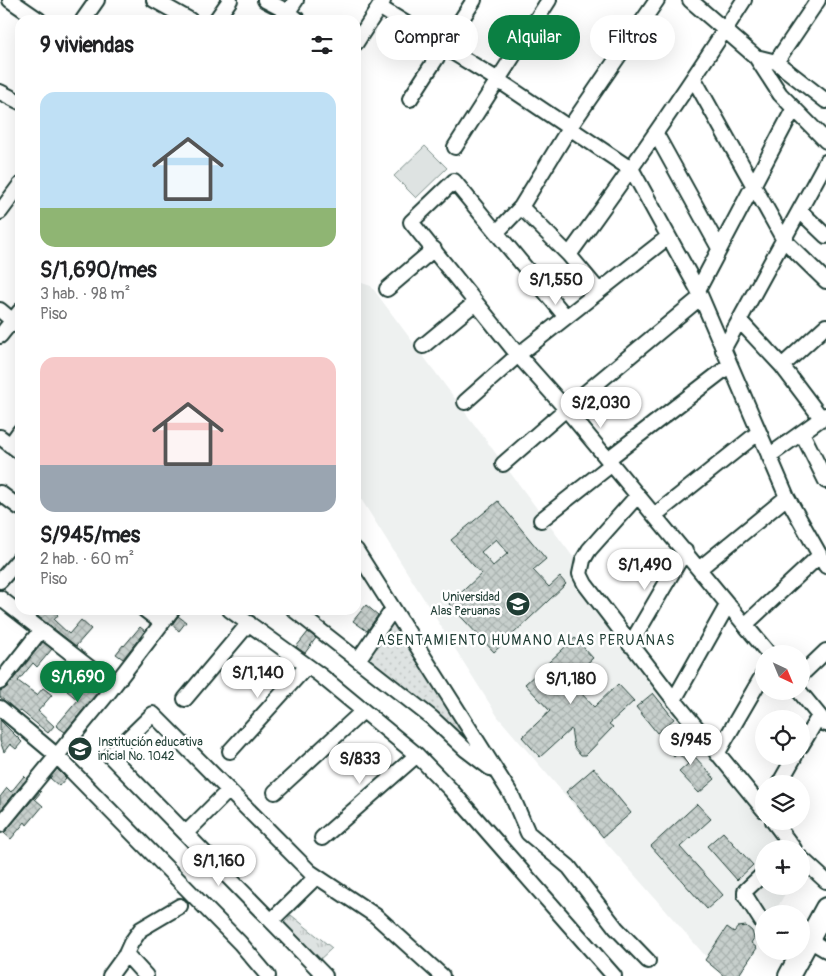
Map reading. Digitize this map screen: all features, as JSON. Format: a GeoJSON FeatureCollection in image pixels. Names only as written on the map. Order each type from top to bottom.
{"type":"FeatureCollection","features":[{"type":"Feature","properties":{"kind":"highway"},"geometry":{"type":"LineString","coordinates":[[810,936],[826,908]]}},
{"type":"Feature","properties":{"kind":"highway"},"geometry":{"type":"LineString","coordinates":[[789,976],[797,960]]}},
{"type":"Feature","properties":{"kind":"street"},"geometry":{"type":"LineString","coordinates":[[10,0],[32,15]]}},
{"type":"Feature","properties":{"kind":"street"},"geometry":{"type":"LineString","coordinates":[[86,15],[97,0]]}},
{"type":"Feature","properties":{"kind":"street"},"geometry":{"type":"LineString","coordinates":[[154,0],[181,15]]}},
{"type":"Feature","properties":{"kind":"street"},"geometry":{"type":"LineString","coordinates":[[220,15],[230,0]]}},
{"type":"Feature","properties":{"kind":"street"},"geometry":{"type":"LineString","coordinates":[[265,0],[286,15]]}},
{"type":"Feature","properties":{"kind":"street"},"geometry":{"type":"LineString","coordinates":[[290,15],[296,0]]}},
{"type":"Feature","properties":{"kind":"street"},"geometry":{"type":"LineString","coordinates":[[465,15],[474,0]]}},
{"type":"Feature","properties":{"kind":"street"},"geometry":{"type":"LineString","coordinates":[[455,147],[549,0]]}},
{"type":"Feature","properties":{"kind":"street"},"geometry":{"type":"LineString","coordinates":[[497,232],[521,207],[570,127],[657,0]]}},
{"type":"Feature","properties":{"kind":"street"},"geometry":{"type":"LineString","coordinates":[[690,0],[756,57],[780,94],[826,141]]}},
{"type":"Feature","properties":{"kind":"street"},"geometry":{"type":"LineString","coordinates":[[569,255],[632,170],[694,79],[744,0]]}},
{"type":"Feature","properties":{"kind":"street"},"geometry":{"type":"LineString","coordinates":[[776,62],[818,0]]}},
{"type":"Feature","properties":{"kind":"street"},"geometry":{"type":"LineString","coordinates":[[361,35],[381,3],[399,15]]}},
{"type":"Feature","properties":{"kind":"street"},"geometry":{"type":"LineString","coordinates":[[756,57],[776,62],[826,101]]}},
{"type":"Feature","properties":{"kind":"street"},"geometry":{"type":"LineString","coordinates":[[410,99],[436,60]]}},
{"type":"Feature","properties":{"kind":"street"},"geometry":{"type":"LineString","coordinates":[[467,60],[632,170],[699,293],[786,497],[823,561],[745,625]]}},
{"type":"Feature","properties":{"kind":"street"},"geometry":{"type":"LineString","coordinates":[[694,79],[784,240],[826,281]]}},
{"type":"Feature","properties":{"kind":"street"},"geometry":{"type":"LineString","coordinates":[[1,95],[15,100]]}},
{"type":"Feature","properties":{"kind":"street"},"geometry":{"type":"LineString","coordinates":[[503,464],[699,293],[719,248],[794,108]]}},
{"type":"Feature","properties":{"kind":"street"},"geometry":{"type":"LineString","coordinates":[[656,134],[719,248]]}},
{"type":"Feature","properties":{"kind":"street"},"geometry":{"type":"LineString","coordinates":[[723,350],[826,162]]}},
{"type":"Feature","properties":{"kind":"street"},"geometry":{"type":"LineString","coordinates":[[566,317],[454,181],[411,222],[518,355],[655,515],[761,645]]}},
{"type":"Feature","properties":{"kind":"street"},"geometry":{"type":"LineString","coordinates":[[0,212],[15,192]]}},
{"type":"Feature","properties":{"kind":"street"},"geometry":{"type":"LineString","coordinates":[[521,207],[569,255],[599,291]]}},
{"type":"Feature","properties":{"kind":"street"},"geometry":{"type":"LineString","coordinates":[[800,211],[826,236]]}},
{"type":"Feature","properties":{"kind":"street"},"geometry":{"type":"LineString","coordinates":[[465,402],[518,355],[668,237]]}},
{"type":"Feature","properties":{"kind":"street"},"geometry":{"type":"LineString","coordinates":[[387,290],[434,250]]}},
{"type":"Feature","properties":{"kind":"street"},"geometry":{"type":"LineString","coordinates":[[423,346],[476,303]]}},
{"type":"Feature","properties":{"kind":"street"},"geometry":{"type":"LineString","coordinates":[[0,310],[15,319]]}},
{"type":"Feature","properties":{"kind":"street"},"geometry":{"type":"LineString","coordinates":[[740,321],[782,366],[824,417],[769,456]]}},
{"type":"Feature","properties":{"kind":"street"},"geometry":{"type":"LineString","coordinates":[[0,336],[15,322]]}},
{"type":"Feature","properties":{"kind":"street"},"geometry":{"type":"LineString","coordinates":[[782,366],[826,326]]}},
{"type":"Feature","properties":{"kind":"street"},"geometry":{"type":"LineString","coordinates":[[541,520],[730,365]]}},
{"type":"Feature","properties":{"kind":"street"},"geometry":{"type":"LineString","coordinates":[[655,515],[758,432]]}},
{"type":"Feature","properties":{"kind":"street"},"geometry":{"type":"LineString","coordinates":[[802,433],[826,481]]}},
{"type":"Feature","properties":{"kind":"street"},"geometry":{"type":"LineString","coordinates":[[0,493],[15,504]]}},
{"type":"Feature","properties":{"kind":"street"},"geometry":{"type":"LineString","coordinates":[[638,495],[589,550],[583,560],[580,574],[585,584],[630,644],[755,799]]}},
{"type":"Feature","properties":{"kind":"street"},"geometry":{"type":"LineString","coordinates":[[699,569],[786,497]]}},
{"type":"Feature","properties":{"kind":"street"},"geometry":{"type":"LineString","coordinates":[[630,644],[685,551]]}},
{"type":"Feature","properties":{"kind":"street"},"geometry":{"type":"LineString","coordinates":[[361,561],[512,796],[528,833],[569,867],[616,928],[648,961]]}},
{"type":"Feature","properties":{"kind":"street"},"geometry":{"type":"LineString","coordinates":[[0,582],[15,564]]}},
{"type":"Feature","properties":{"kind":"street"},"geometry":{"type":"LineString","coordinates":[[0,598],[15,610]]}},
{"type":"Feature","properties":{"kind":"street"},"geometry":{"type":"LineString","coordinates":[[674,700],[728,604]]}},
{"type":"Feature","properties":{"kind":"street"},"geometry":{"type":"LineString","coordinates":[[358,660],[393,609]]}},
{"type":"Feature","properties":{"kind":"street"},"geometry":{"type":"LineString","coordinates":[[22,615],[113,686]]}},
{"type":"Feature","properties":{"kind":"street"},"geometry":{"type":"LineString","coordinates":[[152,615],[162,623]]}},
{"type":"Feature","properties":{"kind":"street"},"geometry":{"type":"LineString","coordinates":[[0,824],[113,686],[168,615]]}},
{"type":"Feature","properties":{"kind":"street"},"geometry":{"type":"LineString","coordinates":[[185,699],[242,615],[417,755],[450,788],[614,976]]}},
{"type":"Feature","properties":{"kind":"street"},"geometry":{"type":"LineString","coordinates":[[313,615],[358,660],[432,718],[465,749],[495,771]]}},
{"type":"Feature","properties":{"kind":"street"},"geometry":{"type":"LineString","coordinates":[[0,682],[41,630]]}},
{"type":"Feature","properties":{"kind":"street"},"geometry":{"type":"LineString","coordinates":[[810,667],[826,651]]}},
{"type":"Feature","properties":{"kind":"street"},"geometry":{"type":"LineString","coordinates":[[230,752],[307,666]]}},
{"type":"Feature","properties":{"kind":"street"},"geometry":{"type":"LineString","coordinates":[[717,754],[755,689]]}},
{"type":"Feature","properties":{"kind":"street"},"geometry":{"type":"LineString","coordinates":[[806,700],[822,720],[810,735]]}},
{"type":"Feature","properties":{"kind":"street"},"geometry":{"type":"LineString","coordinates":[[0,708],[56,755],[240,943],[268,976]]}},
{"type":"Feature","properties":{"kind":"street"},"geometry":{"type":"LineString","coordinates":[[275,792],[363,711]]}},
{"type":"Feature","properties":{"kind":"street"},"geometry":{"type":"LineString","coordinates":[[324,976],[272,920],[110,756],[153,714],[316,877],[376,916],[442,976]]}},
{"type":"Feature","properties":{"kind":"street"},"geometry":{"type":"LineString","coordinates":[[322,838],[417,755]]}},
{"type":"Feature","properties":{"kind":"street"},"geometry":{"type":"LineString","coordinates":[[186,833],[229,790]]}},
{"type":"Feature","properties":{"kind":"street"},"geometry":{"type":"LineString","coordinates":[[779,830],[787,840]]}},
{"type":"Feature","properties":{"kind":"street"},"geometry":{"type":"LineString","coordinates":[[810,866],[826,881]]}},
{"type":"Feature","properties":{"kind":"street"},"geometry":{"type":"LineString","coordinates":[[272,920],[316,877]]}},
{"type":"Feature","properties":{"kind":"street"},"geometry":{"type":"LineString","coordinates":[[755,882],[746,891],[745,895],[755,911]]}},
{"type":"Feature","properties":{"kind":"street"},"geometry":{"type":"LineString","coordinates":[[110,976],[126,954],[131,943],[145,926],[180,906]]}},
{"type":"Feature","properties":{"kind":"street"},"geometry":{"type":"LineString","coordinates":[[810,948],[826,950]]}},
{"type":"Feature","properties":{"kind":"street"},"geometry":{"type":"LineString","coordinates":[[126,954],[146,976]]}},
{"type":"Feature","properties":{"kind":"shaded area","name":"Universidad Alas Peruanas"},"geometry":{"type":"Polygon","coordinates":[[[361,283],[371,286],[755,801],[755,830],[776,830],[784,840],[755,840],[755,895],[784,895],[779,905],[755,905],[755,948],[740,976],[723,976],[498,717],[361,499],[361,283]]]}},
{"type":"Feature","properties":{"kind":"green space"},"geometry":{"type":"Polygon","coordinates":[[[425,146],[447,168],[416,198],[394,176],[425,146]]]}},
{"type":"Feature","properties":{"kind":"green space"},"geometry":{"type":"Polygon","coordinates":[[[392,616],[476,750],[363,659],[392,616]]]}},
{"type":"Feature","properties":{"kind":"green space"},"geometry":{"type":"Polygon","coordinates":[[[291,915],[332,948],[317,962],[284,923],[291,915]]]}},
{"type":"Feature","properties":{"kind":"building"},"geometry":{"type":"Polygon","coordinates":[[[498,501],[546,559],[533,570],[549,587],[560,577],[566,584],[494,652],[449,604],[481,574],[451,540],[498,501]],[[496,539],[481,552],[493,566],[508,553],[496,539]]]}},
{"type":"Feature","properties":{"kind":"building"},"geometry":{"type":"Polygon","coordinates":[[[366,605],[378,615],[367,631],[353,621],[358,615],[361,615],[361,611],[366,605]]]}},
{"type":"Feature","properties":{"kind":"building"},"geometry":{"type":"Polygon","coordinates":[[[36,615],[58,615],[54,620],[69,634],[81,620],[91,629],[76,646],[36,615]]]}},
{"type":"Feature","properties":{"kind":"building"},"geometry":{"type":"Polygon","coordinates":[[[178,616],[186,622],[179,631],[172,625],[178,616]]]}},
{"type":"Feature","properties":{"kind":"building"},"geometry":{"type":"Polygon","coordinates":[[[140,627],[145,631],[123,659],[116,654],[140,627]]]}},
{"type":"Feature","properties":{"kind":"building"},"geometry":{"type":"Polygon","coordinates":[[[308,632],[316,638],[305,653],[296,647],[308,632]]]}},
{"type":"Feature","properties":{"kind":"building"},"geometry":{"type":"Polygon","coordinates":[[[575,638],[593,658],[569,680],[594,707],[618,684],[634,701],[609,724],[613,727],[586,755],[581,755],[574,747],[571,729],[540,757],[522,737],[550,711],[525,684],[575,638]]]}},
{"type":"Feature","properties":{"kind":"building"},"geometry":{"type":"Polygon","coordinates":[[[43,642],[52,649],[37,667],[33,663],[18,681],[37,695],[43,688],[52,695],[38,711],[54,726],[48,733],[0,697],[0,691],[7,687],[43,642]]]}},
{"type":"Feature","properties":{"kind":"building"},"geometry":{"type":"Polygon","coordinates":[[[75,681],[83,688],[86,684],[89,687],[94,682],[101,688],[65,732],[56,726],[78,700],[67,691],[75,681]]]}},
{"type":"Feature","properties":{"kind":"building"},"geometry":{"type":"Polygon","coordinates":[[[653,693],[674,719],[657,733],[636,707],[653,693]]]}},
{"type":"Feature","properties":{"kind":"building"},"geometry":{"type":"Polygon","coordinates":[[[0,720],[22,742],[16,749],[10,744],[4,752],[0,741],[0,720]]]}},
{"type":"Feature","properties":{"kind":"building"},"geometry":{"type":"Polygon","coordinates":[[[682,736],[689,744],[686,747],[715,779],[699,793],[679,772],[688,764],[678,753],[674,757],[667,749],[682,736]]]}},
{"type":"Feature","properties":{"kind":"building"},"geometry":{"type":"Polygon","coordinates":[[[594,768],[631,813],[603,837],[566,792],[594,768]]]}},
{"type":"Feature","properties":{"kind":"building"},"geometry":{"type":"Polygon","coordinates":[[[57,769],[66,778],[59,786],[50,778],[57,769]]]}},
{"type":"Feature","properties":{"kind":"building"},"geometry":{"type":"Polygon","coordinates":[[[24,776],[27,779],[0,811],[0,797],[7,788],[11,792],[24,776]]]}},
{"type":"Feature","properties":{"kind":"building"},"geometry":{"type":"Polygon","coordinates":[[[40,791],[35,799],[43,806],[27,825],[25,822],[11,839],[4,833],[40,791]]]}},
{"type":"Feature","properties":{"kind":"building"},"geometry":{"type":"Polygon","coordinates":[[[697,804],[711,819],[680,847],[723,895],[707,909],[651,846],[697,804]]]}},
{"type":"Feature","properties":{"kind":"building"},"geometry":{"type":"Polygon","coordinates":[[[723,832],[753,865],[737,880],[707,846],[723,832]]]}},
{"type":"Feature","properties":{"kind":"building"},"geometry":{"type":"Polygon","coordinates":[[[746,926],[752,931],[754,938],[751,943],[755,946],[755,951],[738,976],[724,976],[705,960],[727,927],[734,932],[738,927],[746,926]]]}},
{"type":"Feature","properties":{"kind":"place","name":"Universidad Alas Peruanas"},"geometry":{"type":"Point","coordinates":[518,604]}},
{"type":"Feature","properties":{"kind":"place","name":"Institución educativa inicial No. 1042"},"geometry":{"type":"Point","coordinates":[80,749]}},
{"type":"Feature","properties":{"kind":"district","name":"ASENTAMIENTO HUMANO ALAS PERUANAS"},"geometry":{"type":"Point","coordinates":[526,640]}}]}
